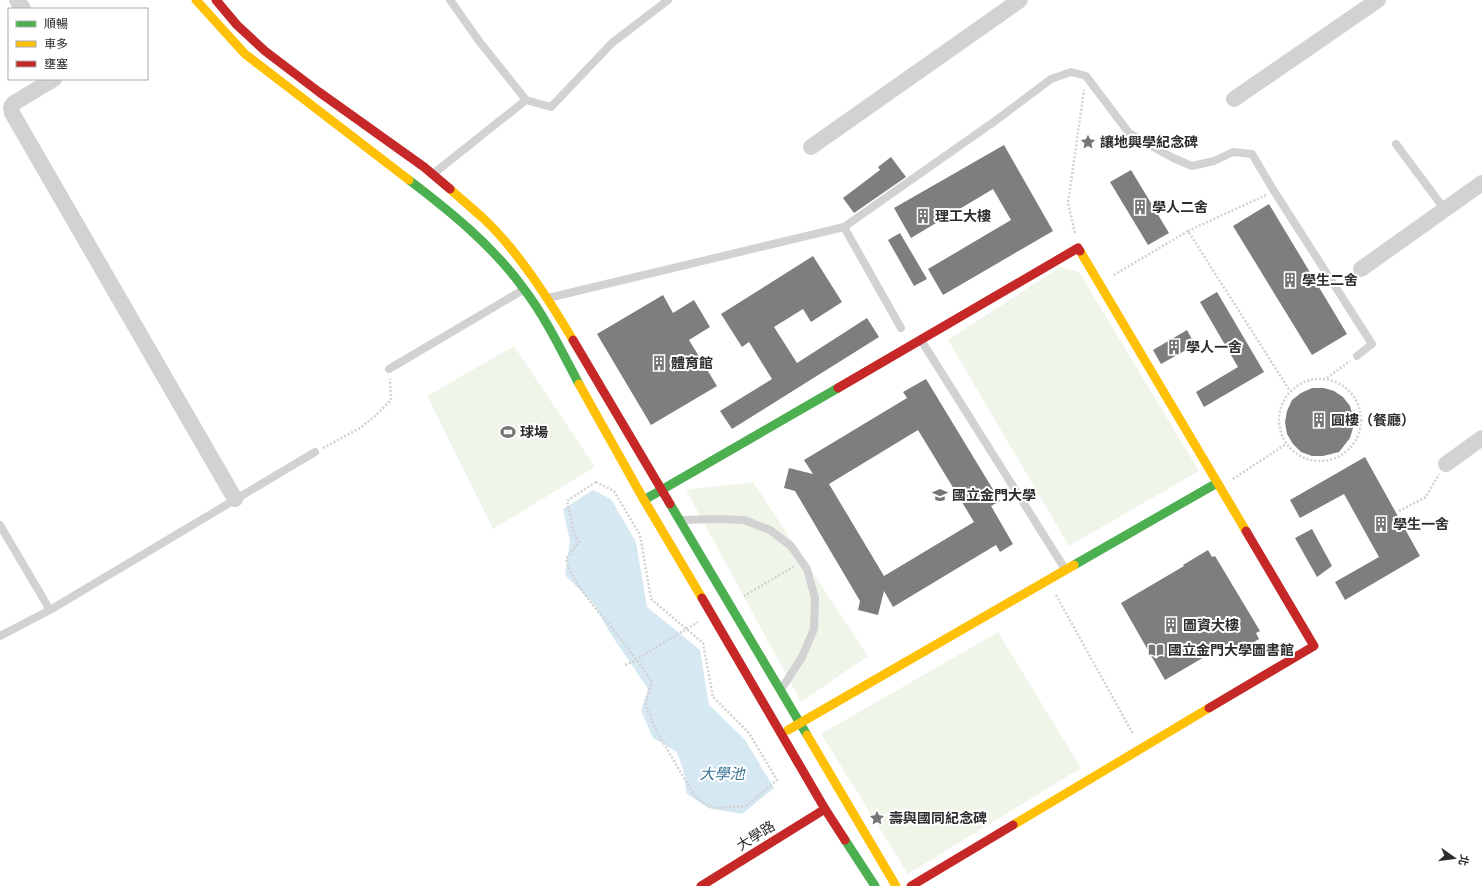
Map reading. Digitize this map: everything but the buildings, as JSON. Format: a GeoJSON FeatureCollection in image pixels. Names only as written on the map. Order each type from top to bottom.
{"type":"FeatureCollection","features":[{"type":"Feature","properties":{"kind":"street"},"geometry":{"type":"LineString","coordinates":[[196,0],[245,54],[449,210],[495,256],[524,289],[545,322],[644,500],[824,809],[875,886]]}},
{"type":"Feature","properties":{"kind":"street"},"geometry":{"type":"LineString","coordinates":[[216,0],[237,25],[265,51],[433,174],[485,220],[521,261],[548,298],[562,321],[896,886]]}},
{"type":"Feature","properties":{"kind":"street"},"geometry":{"type":"LineString","coordinates":[[811,147],[1020,0]]}},
{"type":"Feature","properties":{"kind":"street"},"geometry":{"type":"LineString","coordinates":[[1234,99],[1378,0]]}},
{"type":"Feature","properties":{"kind":"street"},"geometry":{"type":"LineString","coordinates":[[52,80],[14,102],[11,107],[12,113],[235,499]]}},
{"type":"Feature","properties":{"kind":"street"},"geometry":{"type":"LineString","coordinates":[[1361,268],[1482,183]]}},
{"type":"Feature","properties":{"kind":"street"},"geometry":{"type":"LineString","coordinates":[[644,500],[1078,248],[1314,646],[910,886]]}},
{"type":"Feature","properties":{"kind":"street"},"geometry":{"type":"LineString","coordinates":[[1446,464],[1482,438]]}},
{"type":"Feature","properties":{"kind":"street"},"geometry":{"type":"LineString","coordinates":[[781,733],[1217,483]]}},
{"type":"Feature","properties":{"kind":"street","name":"大學路"},"geometry":{"type":"LineString","coordinates":[[702,886],[824,809]]}},
{"type":"Feature","properties":{"kind":"lane"},"geometry":{"type":"LineString","coordinates":[[450,0],[479,41],[526,100],[551,107],[612,43],[668,0]]}},
{"type":"Feature","properties":{"kind":"lane"},"geometry":{"type":"LineString","coordinates":[[548,298],[844,227],[1051,80],[1071,72],[1086,76],[1129,133],[1173,158],[1192,166],[1214,161],[1233,152],[1252,154],[1274,192],[1372,344],[1357,356]]}},
{"type":"Feature","properties":{"kind":"lane"},"geometry":{"type":"LineString","coordinates":[[433,174],[526,100]]}},
{"type":"Feature","properties":{"kind":"lane"},"geometry":{"type":"LineString","coordinates":[[1396,144],[1445,210]]}},
{"type":"Feature","properties":{"kind":"lane"},"geometry":{"type":"LineString","coordinates":[[844,227],[901,328]]}},
{"type":"Feature","properties":{"kind":"lane"},"geometry":{"type":"LineString","coordinates":[[389,369],[524,289]]}},
{"type":"Feature","properties":{"kind":"lane"},"geometry":{"type":"LineString","coordinates":[[921,339],[1066,570]]}},
{"type":"Feature","properties":{"kind":"lane"},"geometry":{"type":"LineString","coordinates":[[0,636],[50,610],[315,452]]}},
{"type":"Feature","properties":{"kind":"lane"},"geometry":{"type":"LineString","coordinates":[[680,520],[744,520],[770,530],[791,546],[807,569],[815,598],[814,629],[802,657],[780,691]]}},
{"type":"Feature","properties":{"kind":"lane"},"geometry":{"type":"LineString","coordinates":[[0,525],[50,610]]}},
{"type":"Feature","properties":{"kind":"path"},"geometry":{"type":"LineString","coordinates":[[1078,248],[1068,203],[1086,76]]}},
{"type":"Feature","properties":{"kind":"path"},"geometry":{"type":"LineString","coordinates":[[1099,284],[1188,232],[1274,192]]}},
{"type":"Feature","properties":{"kind":"path"},"geometry":{"type":"LineString","coordinates":[[1188,232],[1290,392]]}},
{"type":"Feature","properties":{"kind":"path"},"geometry":{"type":"LineString","coordinates":[[1326,379],[1357,356]]}},
{"type":"Feature","properties":{"kind":"path"},"geometry":{"type":"LineString","coordinates":[[315,452],[360,428],[374,417],[391,400],[389,369]]}},
{"type":"Feature","properties":{"kind":"path"},"geometry":{"type":"LineString","coordinates":[[1309,379],[1326,379],[1335,381],[1346,388],[1355,397],[1360,409],[1361,422],[1358,435],[1352,446],[1342,455],[1328,460],[1314,461],[1300,457],[1289,448],[1281,436],[1278,422],[1280,407],[1287,394],[1290,392],[1297,385],[1309,379]]}},
{"type":"Feature","properties":{"kind":"path"},"geometry":{"type":"LineString","coordinates":[[1217,483],[1235,478],[1286,444]]}},
{"type":"Feature","properties":{"kind":"path"},"geometry":{"type":"LineString","coordinates":[[1399,511],[1426,497],[1446,464]]}},
{"type":"Feature","properties":{"kind":"path"},"geometry":{"type":"LineString","coordinates":[[596,482],[614,491],[640,535],[651,599],[687,628],[703,643],[713,697],[749,733],[777,780],[746,806],[713,808],[695,797],[656,730],[645,704],[652,682],[636,658],[588,600],[568,567],[566,558],[579,542],[574,533],[567,501],[596,482]]}},
{"type":"Feature","properties":{"kind":"path"},"geometry":{"type":"LineString","coordinates":[[744,596],[793,567]]}},
{"type":"Feature","properties":{"kind":"path"},"geometry":{"type":"LineString","coordinates":[[1048,580],[1141,749]]}},
{"type":"Feature","properties":{"kind":"path"},"geometry":{"type":"LineString","coordinates":[[625,666],[683,631]]}},
{"type":"Feature","properties":{"kind":"shaded area"},"geometry":{"type":"Polygon","coordinates":[[[1060,267],[1079,272],[1199,471],[1069,546],[948,340],[1060,267]]]}},
{"type":"Feature","properties":{"kind":"shaded area","name":"球場"},"geometry":{"type":"Polygon","coordinates":[[[514,346],[595,467],[493,529],[427,396],[514,346]]]}},
{"type":"Feature","properties":{"kind":"shaded area"},"geometry":{"type":"Polygon","coordinates":[[[753,482],[868,656],[801,702],[686,490],[753,482]]]}},
{"type":"Feature","properties":{"kind":"shaded area"},"geometry":{"type":"Polygon","coordinates":[[[998,632],[1081,768],[908,874],[821,734],[998,632]]]}},
{"type":"Feature","properties":{"kind":"water","name":"大學池"},"geometry":{"type":"Polygon","coordinates":[[[593,490],[611,499],[636,542],[647,607],[700,650],[709,705],[745,740],[774,788],[742,814],[708,808],[686,793],[685,776],[677,752],[653,738],[641,711],[648,689],[610,633],[594,604],[565,575],[570,541],[563,509],[593,490]]]}},
{"type":"Feature","properties":{"kind":"traffic: fast"},"geometry":{"type":"LineString","coordinates":[[409,180],[471,230],[512,273],[532,300],[553,335],[579,384]]}},
{"type":"Feature","properties":{"kind":"traffic: fast"},"geometry":{"type":"LineString","coordinates":[[644,500],[838,388]]}},
{"type":"Feature","properties":{"kind":"traffic: fast"},"geometry":{"type":"LineString","coordinates":[[1074,565],[1217,483]]}},
{"type":"Feature","properties":{"kind":"traffic: fast"},"geometry":{"type":"LineString","coordinates":[[670,504],[807,735]]}},
{"type":"Feature","properties":{"kind":"traffic: fast"},"geometry":{"type":"LineString","coordinates":[[845,840],[875,886]]}},
{"type":"Feature","properties":{"kind":"traffic: slow"},"geometry":{"type":"LineString","coordinates":[[196,0],[245,54],[409,180]]}},
{"type":"Feature","properties":{"kind":"traffic: slow"},"geometry":{"type":"LineString","coordinates":[[450,189],[484,219],[509,246],[554,309],[573,340]]}},
{"type":"Feature","properties":{"kind":"traffic: slow"},"geometry":{"type":"LineString","coordinates":[[1080,251],[1246,531]]}},
{"type":"Feature","properties":{"kind":"traffic: slow"},"geometry":{"type":"LineString","coordinates":[[579,384],[644,500],[702,598]]}},
{"type":"Feature","properties":{"kind":"traffic: slow"},"geometry":{"type":"LineString","coordinates":[[788,730],[1074,565]]}},
{"type":"Feature","properties":{"kind":"traffic: slow"},"geometry":{"type":"LineString","coordinates":[[1013,825],[1209,708]]}},
{"type":"Feature","properties":{"kind":"traffic: slow"},"geometry":{"type":"LineString","coordinates":[[807,735],[896,886]]}},
{"type":"Feature","properties":{"kind":"traffic: jam"},"geometry":{"type":"LineString","coordinates":[[216,0],[237,25],[265,51],[319,92],[424,167],[450,189]]}},
{"type":"Feature","properties":{"kind":"traffic: jam"},"geometry":{"type":"LineString","coordinates":[[838,388],[1078,248],[1080,251]]}},
{"type":"Feature","properties":{"kind":"traffic: jam"},"geometry":{"type":"LineString","coordinates":[[573,340],[670,504]]}},
{"type":"Feature","properties":{"kind":"traffic: jam"},"geometry":{"type":"LineString","coordinates":[[1209,708],[1314,646],[1246,531]]}},
{"type":"Feature","properties":{"kind":"traffic: jam"},"geometry":{"type":"LineString","coordinates":[[702,598],[825,809],[845,840]]}},
{"type":"Feature","properties":{"kind":"traffic: jam"},"geometry":{"type":"LineString","coordinates":[[701,886],[825,809]]}},
{"type":"Feature","properties":{"kind":"traffic: jam"},"geometry":{"type":"LineString","coordinates":[[911,886],[1013,825]]}},
{"type":"Feature","properties":{"kind":"place","name":"讓地興學紀念碑"},"geometry":{"type":"Point","coordinates":[1088,142]}},
{"type":"Feature","properties":{"kind":"place","name":"學人二舍"},"geometry":{"type":"Point","coordinates":[1140,207]}},
{"type":"Feature","properties":{"kind":"place","name":"理工大樓"},"geometry":{"type":"Point","coordinates":[923,216]}},
{"type":"Feature","properties":{"kind":"place","name":"學生二舍"},"geometry":{"type":"Point","coordinates":[1290,280]}},
{"type":"Feature","properties":{"kind":"place","name":"學人一舍"},"geometry":{"type":"Point","coordinates":[1174,347]}},
{"type":"Feature","properties":{"kind":"place","name":"體育館"},"geometry":{"type":"Point","coordinates":[659,363]}},
{"type":"Feature","properties":{"kind":"place","name":"圓樓（餐廳）"},"geometry":{"type":"Point","coordinates":[1319,420]}},
{"type":"Feature","properties":{"kind":"place","name":"球場"},"geometry":{"type":"Point","coordinates":[508,432]}},
{"type":"Feature","properties":{"kind":"place","name":"國立金門大學"},"geometry":{"type":"Point","coordinates":[940,495]}},
{"type":"Feature","properties":{"kind":"place","name":"學生一舍"},"geometry":{"type":"Point","coordinates":[1381,524]}},
{"type":"Feature","properties":{"kind":"place","name":"圖資大樓"},"geometry":{"type":"Point","coordinates":[1171,625]}},
{"type":"Feature","properties":{"kind":"place","name":"國立金門大學圖書館"},"geometry":{"type":"Point","coordinates":[1156,650]}},
{"type":"Feature","properties":{"kind":"place","name":"壽與國同紀念碑"},"geometry":{"type":"Point","coordinates":[877,818]}}]}
